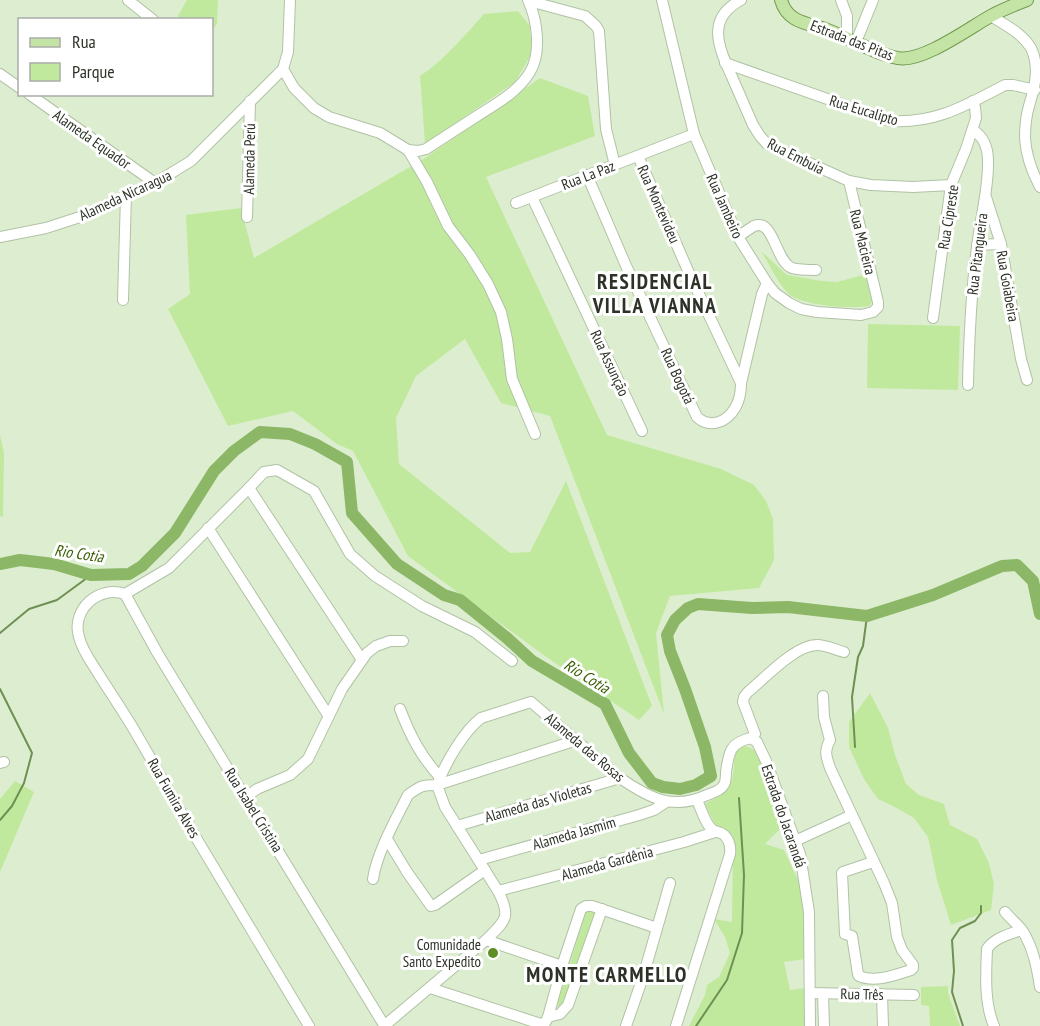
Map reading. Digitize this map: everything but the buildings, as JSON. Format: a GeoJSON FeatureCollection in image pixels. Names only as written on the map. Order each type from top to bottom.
{"type":"FeatureCollection","features":[{"type":"Feature","properties":{"kind":"main road","name":"Estrada das Pitas"},"geometry":{"type":"LineString","coordinates":[[781,0],[789,15],[796,20],[904,59],[926,53],[991,16],[1027,0]]}},
{"type":"Feature","properties":{"kind":"street"},"geometry":{"type":"LineString","coordinates":[[128,0],[150,18]]}},
{"type":"Feature","properties":{"kind":"street"},"geometry":{"type":"LineString","coordinates":[[290,0],[288,52],[283,69],[294,88],[314,108],[329,117],[380,133],[408,150],[418,151],[426,149],[502,101],[520,85],[531,71],[536,59],[536,21],[528,1]]}},
{"type":"Feature","properties":{"kind":"street","name":"Rua Jambeiro"},"geometry":{"type":"LineString","coordinates":[[662,0],[694,134],[738,237],[767,283],[775,293],[789,303],[801,309],[817,312],[847,315],[869,314],[876,311],[878,302]]}},
{"type":"Feature","properties":{"kind":"street","name":"Rua Embuia"},"geometry":{"type":"LineString","coordinates":[[741,0],[731,6],[719,22],[717,33],[719,48],[753,125],[767,144],[849,181],[871,185],[913,187],[951,185]]}},
{"type":"Feature","properties":{"kind":"street"},"geometry":{"type":"LineString","coordinates":[[841,0],[852,40]]}},
{"type":"Feature","properties":{"kind":"street"},"geometry":{"type":"LineString","coordinates":[[852,40],[873,0]]}},
{"type":"Feature","properties":{"kind":"street"},"geometry":{"type":"LineString","coordinates":[[528,1],[585,16],[596,26],[606,129],[615,165]]}},
{"type":"Feature","properties":{"kind":"street"},"geometry":{"type":"LineString","coordinates":[[847,16],[867,15]]}},
{"type":"Feature","properties":{"kind":"street"},"geometry":{"type":"LineString","coordinates":[[991,16],[1021,37],[1031,48],[1036,63],[1037,79],[1029,107],[1025,139],[1028,158],[1040,187]]}},
{"type":"Feature","properties":{"kind":"street","name":"Rua Eucalipto"},"geometry":{"type":"LineString","coordinates":[[725,63],[890,121],[921,121],[945,113],[1005,85],[1035,90]]}},
{"type":"Feature","properties":{"kind":"street","name":"Alameda Nicaragua"},"geometry":{"type":"LineString","coordinates":[[0,237],[46,228],[80,217],[155,183],[191,161],[283,69]]}},
{"type":"Feature","properties":{"kind":"street"},"geometry":{"type":"LineString","coordinates":[[0,75],[18,87]]}},
{"type":"Feature","properties":{"kind":"street","name":"Rua Cipreste"},"geometry":{"type":"LineString","coordinates":[[933,318],[951,185],[987,94]]}},
{"type":"Feature","properties":{"kind":"street","name":"Alameda Equador"},"geometry":{"type":"LineString","coordinates":[[31,96],[155,183]]}},
{"type":"Feature","properties":{"kind":"street","name":"Alameda Perú"},"geometry":{"type":"LineString","coordinates":[[247,217],[250,101]]}},
{"type":"Feature","properties":{"kind":"street","name":"Rua Cipreste"},"geometry":{"type":"LineString","coordinates":[[972,101],[976,118]]}},
{"type":"Feature","properties":{"kind":"street","name":"Rua Pitangueira"},"geometry":{"type":"LineString","coordinates":[[968,385],[971,305],[988,163],[985,142],[980,134],[973,130]]}},
{"type":"Feature","properties":{"kind":"street","name":"Rua La Paz"},"geometry":{"type":"LineString","coordinates":[[516,203],[694,134]]}},
{"type":"Feature","properties":{"kind":"street"},"geometry":{"type":"LineString","coordinates":[[408,150],[427,182],[448,226],[471,255],[501,312],[512,379],[535,434]]}},
{"type":"Feature","properties":{"kind":"street","name":"Rua Montevideu"},"geometry":{"type":"LineString","coordinates":[[638,156],[689,273],[741,383]]}},
{"type":"Feature","properties":{"kind":"street","name":"Rua Bogotá"},"geometry":{"type":"LineString","coordinates":[[587,175],[627,268],[697,417],[702,422],[717,423],[726,418],[736,406],[741,394],[741,383],[762,294],[767,283]]}},
{"type":"Feature","properties":{"kind":"street","name":"Rua Macieira"},"geometry":{"type":"LineString","coordinates":[[849,181],[878,302]]}},
{"type":"Feature","properties":{"kind":"street","name":"Rua Goiabeira"},"geometry":{"type":"LineString","coordinates":[[985,193],[1001,244],[1021,359],[1027,380]]}},
{"type":"Feature","properties":{"kind":"street"},"geometry":{"type":"LineString","coordinates":[[123,300],[126,196]]}},
{"type":"Feature","properties":{"kind":"street","name":"Rua Assunção"},"geometry":{"type":"LineString","coordinates":[[532,197],[642,431]]}},
{"type":"Feature","properties":{"kind":"street"},"geometry":{"type":"LineString","coordinates":[[738,237],[754,226],[766,227],[785,263],[792,268],[816,270]]}},
{"type":"Feature","properties":{"kind":"street"},"geometry":{"type":"LineString","coordinates":[[977,245],[1001,244]]}},
{"type":"Feature","properties":{"kind":"street"},"geometry":{"type":"LineString","coordinates":[[124,594],[169,568],[264,472],[277,470],[314,490],[350,554],[375,576],[422,606],[475,632],[512,661]]}},
{"type":"Feature","properties":{"kind":"street"},"geometry":{"type":"LineString","coordinates":[[249,488],[362,660]]}},
{"type":"Feature","properties":{"kind":"street"},"geometry":{"type":"LineString","coordinates":[[208,528],[328,715]]}},
{"type":"Feature","properties":{"kind":"street","name":"Rua Fumira Alves"},"geometry":{"type":"LineString","coordinates":[[124,594],[114,591],[107,592],[91,600],[81,611],[76,625],[79,638],[89,659],[132,726],[309,1026]]}},
{"type":"Feature","properties":{"kind":"street","name":"Rua Isabel Cristina"},"geometry":{"type":"LineString","coordinates":[[124,594],[158,654],[384,1026]]}},
{"type":"Feature","properties":{"kind":"street"},"geometry":{"type":"LineString","coordinates":[[246,797],[256,789],[290,774],[308,759],[342,689],[366,653],[390,641],[403,641]]}},
{"type":"Feature","properties":{"kind":"street"},"geometry":{"type":"LineString","coordinates":[[755,734],[743,702],[748,692],[792,655],[807,647],[823,645],[844,652]]}},
{"type":"Feature","properties":{"kind":"street"},"geometry":{"type":"LineString","coordinates":[[823,696],[824,717],[830,740],[826,747],[826,756],[892,903],[897,937],[902,950],[913,966],[910,970],[884,978],[859,976],[852,936],[846,934],[842,873],[873,862]]}},
{"type":"Feature","properties":{"kind":"street","name":"Alameda das Rosas"},"geometry":{"type":"LineString","coordinates":[[439,781],[467,731],[474,723],[481,718],[531,702],[636,789],[666,802],[697,800]]}},
{"type":"Feature","properties":{"kind":"street"},"geometry":{"type":"LineString","coordinates":[[384,1026],[486,940],[500,925],[506,914],[505,904],[498,891],[445,807],[439,781],[410,735],[400,709]]}},
{"type":"Feature","properties":{"kind":"street","name":"Estrada do Jacarandá"},"geometry":{"type":"LineString","coordinates":[[697,800],[723,786],[731,749],[737,743],[751,738],[757,742],[800,854],[809,912],[810,1026]]}},
{"type":"Feature","properties":{"kind":"street"},"geometry":{"type":"LineString","coordinates":[[373,879],[387,839],[408,795],[423,785],[577,740]]}},
{"type":"Feature","properties":{"kind":"street","name":"Alameda das Violetas"},"geometry":{"type":"LineString","coordinates":[[457,826],[620,778]]}},
{"type":"Feature","properties":{"kind":"street"},"geometry":{"type":"LineString","coordinates":[[676,1026],[730,854],[729,843],[720,833],[711,829],[697,800]]}},
{"type":"Feature","properties":{"kind":"street","name":"Alameda Jasmim"},"geometry":{"type":"LineString","coordinates":[[479,860],[639,815],[654,810],[666,802]]}},
{"type":"Feature","properties":{"kind":"street"},"geometry":{"type":"LineString","coordinates":[[795,841],[852,815]]}},
{"type":"Feature","properties":{"kind":"street","name":"Alameda Gardênia"},"geometry":{"type":"LineString","coordinates":[[498,891],[715,832]]}},
{"type":"Feature","properties":{"kind":"street"},"geometry":{"type":"LineString","coordinates":[[387,839],[406,872],[430,906],[435,905],[486,870]]}},
{"type":"Feature","properties":{"kind":"street"},"geometry":{"type":"LineString","coordinates":[[626,1026],[670,883]]}},
{"type":"Feature","properties":{"kind":"street"},"geometry":{"type":"LineString","coordinates":[[546,1021],[582,909],[590,906],[602,909],[657,928]]}},
{"type":"Feature","properties":{"kind":"street"},"geometry":{"type":"LineString","coordinates":[[430,988],[546,1021],[560,1014],[568,1005],[602,909]]}},
{"type":"Feature","properties":{"kind":"street"},"geometry":{"type":"LineString","coordinates":[[1005,912],[1021,930],[1034,955],[1040,987]]}},
{"type":"Feature","properties":{"kind":"street"},"geometry":{"type":"LineString","coordinates":[[994,1026],[988,1002],[987,949],[998,939],[1021,930]]}},
{"type":"Feature","properties":{"kind":"street"},"geometry":{"type":"LineString","coordinates":[[486,940],[562,966]]}},
{"type":"Feature","properties":{"kind":"street","name":"Rua Três"},"geometry":{"type":"LineString","coordinates":[[810,993],[914,995]]}},
{"type":"Feature","properties":{"kind":"street"},"geometry":{"type":"LineString","coordinates":[[823,994],[824,1026]]}},
{"type":"Feature","properties":{"kind":"street"},"geometry":{"type":"LineString","coordinates":[[882,994],[883,1026]]}},
{"type":"Feature","properties":{"kind":"green space"},"geometry":{"type":"Polygon","coordinates":[[[187,0],[218,0],[217,24],[213,29],[213,18],[179,18],[178,16],[187,0]]]}},
{"type":"Feature","properties":{"kind":"green space"},"geometry":{"type":"Polygon","coordinates":[[[518,11],[530,26],[532,53],[515,82],[425,144],[420,76],[445,56],[484,14],[518,11]]]}},
{"type":"Feature","properties":{"kind":"green space"},"geometry":{"type":"Polygon","coordinates":[[[540,78],[588,96],[595,136],[486,177],[607,435],[721,469],[754,485],[766,501],[773,519],[774,560],[759,588],[670,596],[656,633],[664,714],[550,416],[501,403],[465,339],[416,376],[396,418],[399,464],[510,553],[530,552],[566,481],[652,706],[639,720],[545,656],[408,556],[353,451],[337,444],[293,411],[228,426],[168,309],[190,294],[186,215],[241,208],[254,258],[425,158],[540,78]]]}},
{"type":"Feature","properties":{"kind":"green space"},"geometry":{"type":"Polygon","coordinates":[[[761,251],[787,275],[837,282],[867,274],[873,300],[869,306],[851,307],[828,306],[797,299],[782,286],[761,251]]]}},
{"type":"Feature","properties":{"kind":"green space"},"geometry":{"type":"Polygon","coordinates":[[[868,324],[960,326],[958,390],[867,388],[868,324]]]}},
{"type":"Feature","properties":{"kind":"green space"},"geometry":{"type":"Polygon","coordinates":[[[0,435],[4,453],[3,517],[0,516],[0,435]]]}},
{"type":"Feature","properties":{"kind":"green space"},"geometry":{"type":"Polygon","coordinates":[[[870,693],[888,728],[906,784],[919,795],[944,804],[950,825],[977,839],[989,863],[994,884],[991,910],[951,925],[937,880],[928,837],[914,818],[878,799],[864,779],[849,747],[849,722],[870,693]]]}},
{"type":"Feature","properties":{"kind":"green space"},"geometry":{"type":"Polygon","coordinates":[[[744,746],[757,752],[780,806],[782,827],[765,844],[784,850],[801,886],[806,959],[784,962],[790,990],[805,988],[804,1026],[689,1026],[705,995],[707,985],[719,977],[730,953],[725,937],[714,919],[732,922],[733,848],[725,830],[715,824],[705,804],[722,794],[729,786],[733,775],[734,758],[738,749],[744,746]]]}},
{"type":"Feature","properties":{"kind":"green space"},"geometry":{"type":"Polygon","coordinates":[[[15,781],[34,792],[0,872],[0,799],[15,781]]]}},
{"type":"Feature","properties":{"kind":"green space"},"geometry":{"type":"Polygon","coordinates":[[[587,909],[599,911],[563,1009],[557,1005],[587,909]]]}},
{"type":"Feature","properties":{"kind":"green space"},"geometry":{"type":"Polygon","coordinates":[[[948,986],[948,993],[960,1026],[930,1026],[929,1006],[921,1005],[921,987],[948,986]]]}},
{"type":"Feature","properties":{"kind":"waterway","name":"Rio Cotia"},"geometry":{"type":"LineString","coordinates":[[0,564],[20,560],[54,564],[91,575],[129,574],[142,566],[175,533],[214,471],[234,451],[260,432],[290,434],[315,444],[347,462],[352,513],[397,564],[444,595],[460,600],[532,661],[605,704],[629,753],[652,783],[680,789],[696,785],[711,776],[705,747],[670,651],[667,635],[675,620],[688,608],[698,604],[752,608],[788,607],[867,616],[933,595],[1002,566],[1017,565],[1033,581],[1040,614]]}},
{"type":"Feature","properties":{"kind":"waterway"},"geometry":{"type":"LineString","coordinates":[[0,633],[29,609],[57,600],[91,575]]}},
{"type":"Feature","properties":{"kind":"waterway"},"geometry":{"type":"LineString","coordinates":[[855,747],[852,697],[867,616]]}},
{"type":"Feature","properties":{"kind":"waterway"},"geometry":{"type":"LineString","coordinates":[[0,689],[32,753],[24,783],[12,806],[0,820]]}},
{"type":"Feature","properties":{"kind":"waterway"},"geometry":{"type":"LineString","coordinates":[[696,1026],[727,980],[742,933],[744,875],[739,798]]}},
{"type":"Feature","properties":{"kind":"waterway"},"geometry":{"type":"LineString","coordinates":[[963,1026],[952,992],[954,971],[952,940],[960,928],[975,921],[981,913],[981,906]]}},
{"type":"Feature","properties":{"kind":"place","name":"Comunidade Santo Expedito"},"geometry":{"type":"Point","coordinates":[493,953]}},
{"type":"Feature","properties":{"kind":"district","name":"RESIDENCIAL VILLA VIANNA"},"geometry":{"type":"Point","coordinates":[655,293]}},
{"type":"Feature","properties":{"kind":"district","name":"MONTE CARMELLO"},"geometry":{"type":"Point","coordinates":[607,974]}}]}
